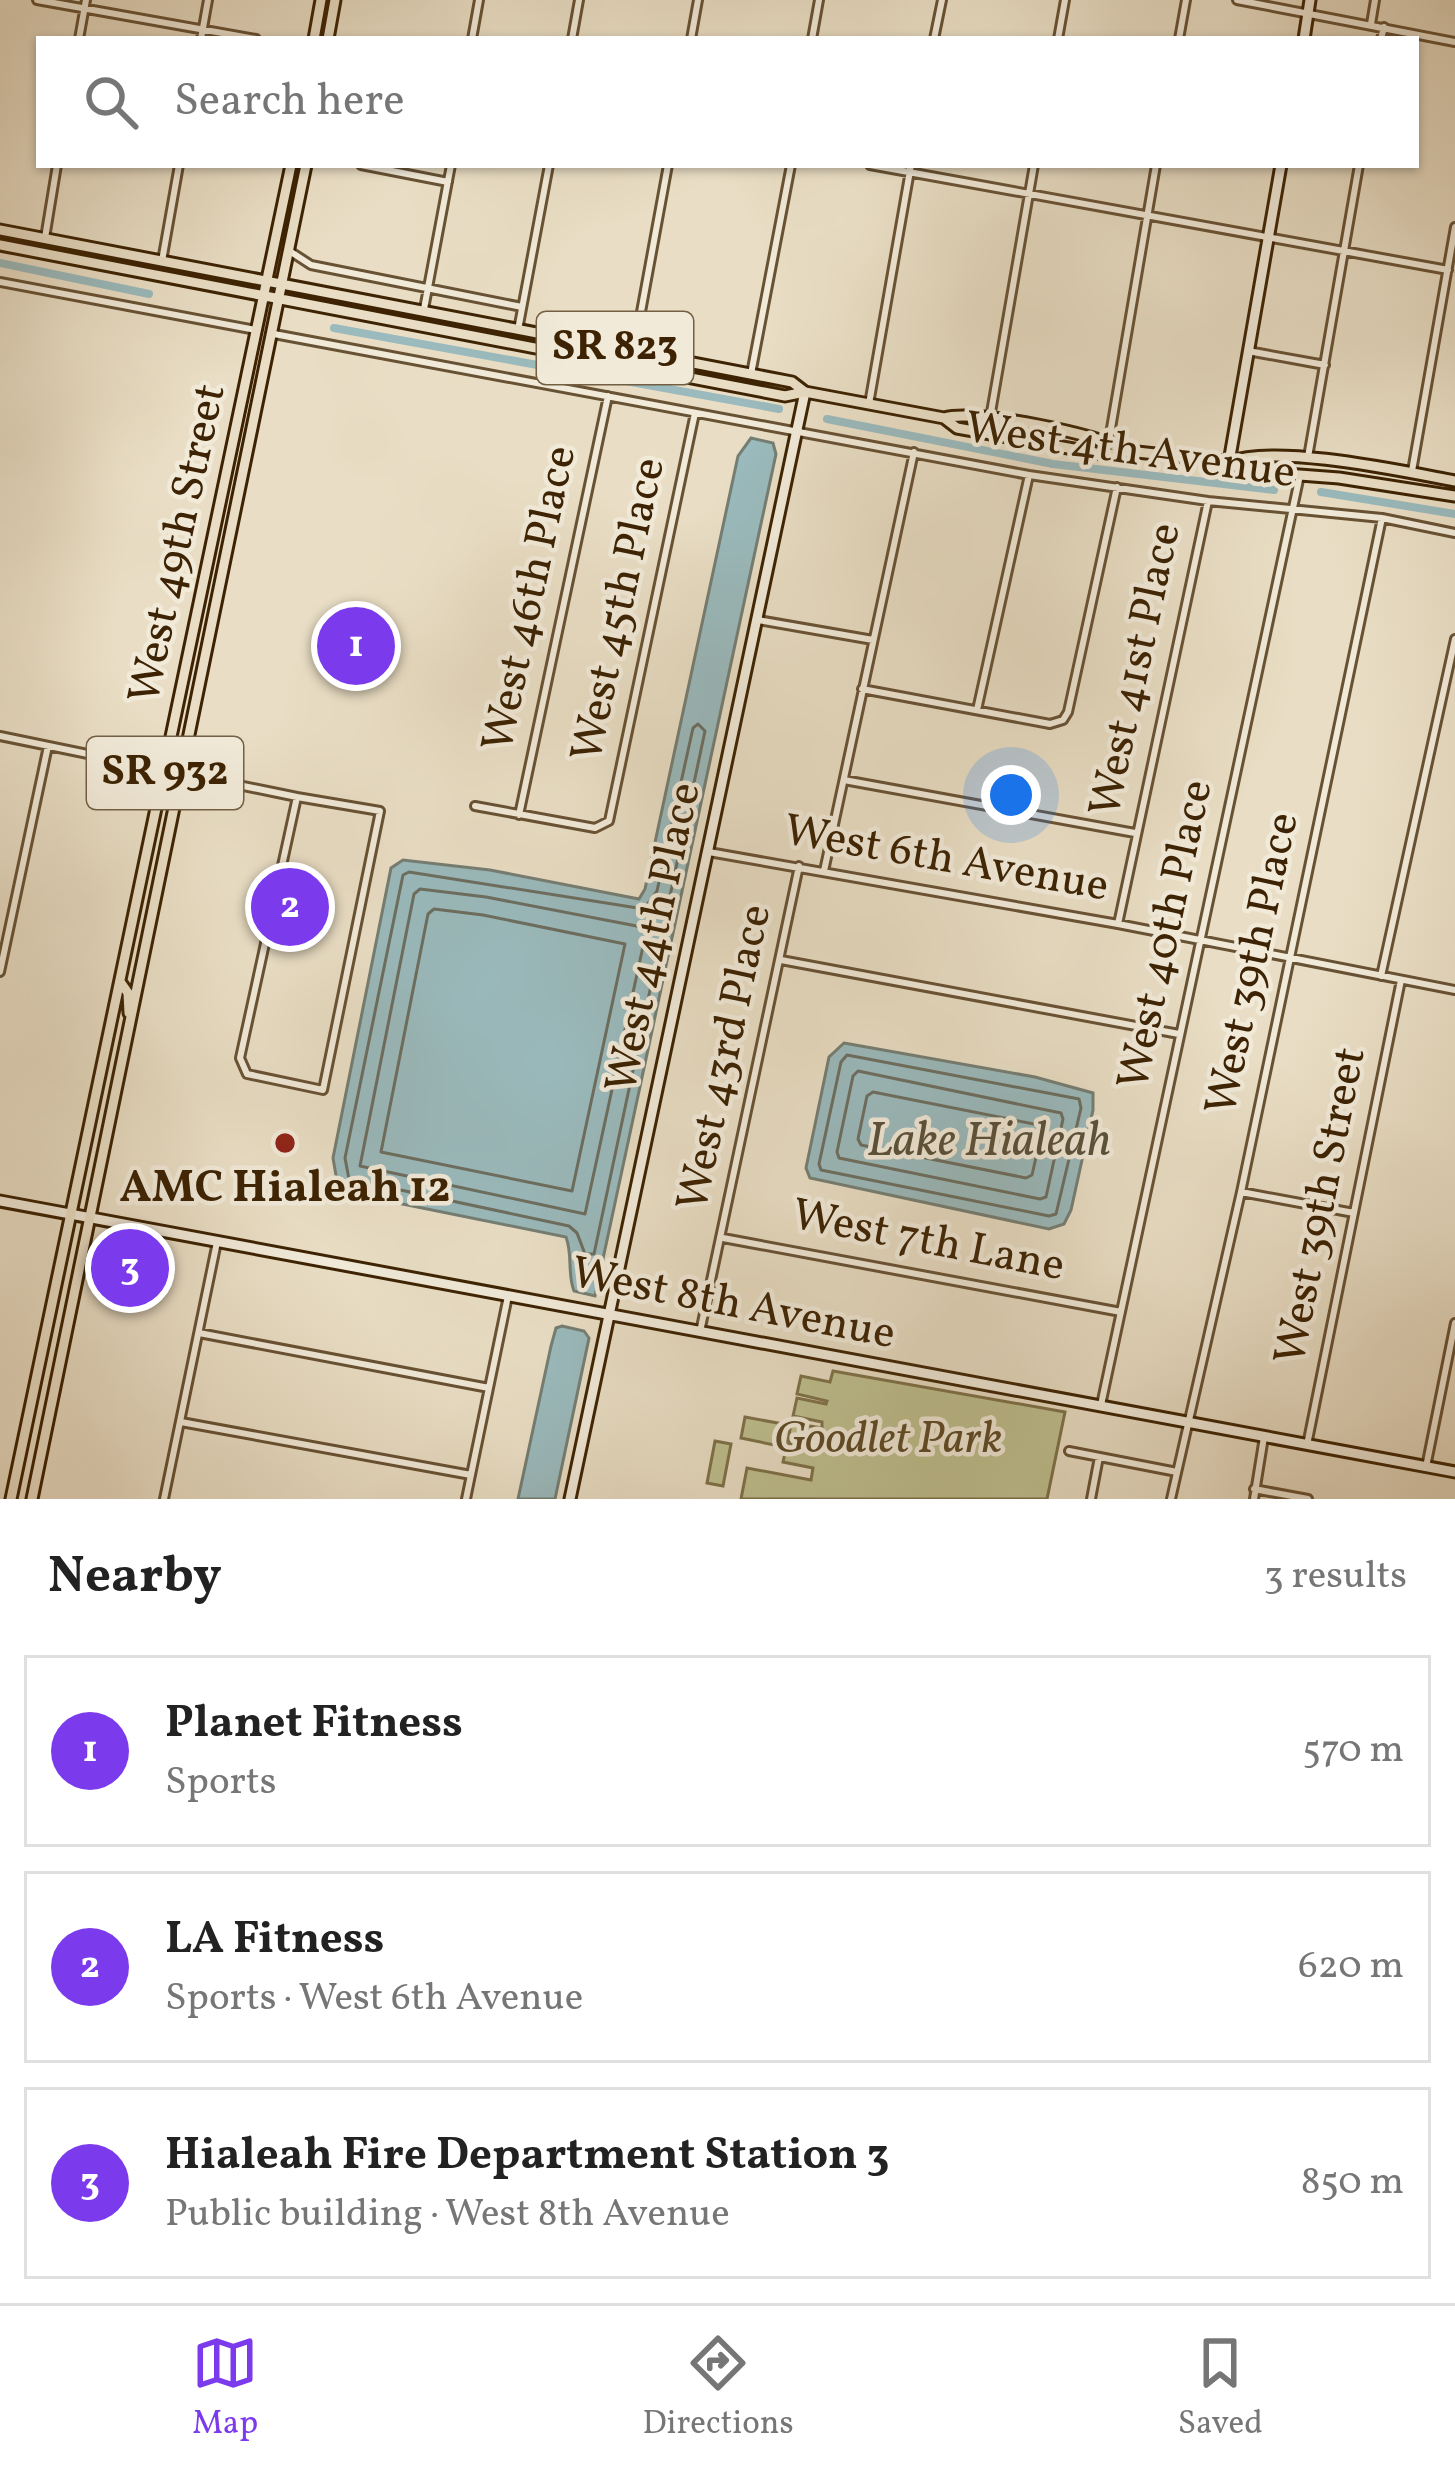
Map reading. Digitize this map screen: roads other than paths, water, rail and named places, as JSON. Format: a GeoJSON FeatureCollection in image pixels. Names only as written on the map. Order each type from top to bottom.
{"type":"FeatureCollection","features":[{"type":"Feature","properties":{"kind":"main road"},"geometry":{"type":"LineString","coordinates":[[315,36],[321,0]]}},
{"type":"Feature","properties":{"kind":"main road"},"geometry":{"type":"LineString","coordinates":[[327,36],[335,0]]}},
{"type":"Feature","properties":{"kind":"main road","name":"West 49th Street"},"geometry":{"type":"LineString","coordinates":[[11,1499],[290,168]]}},
{"type":"Feature","properties":{"kind":"main road","name":"West 49th Street"},"geometry":{"type":"LineString","coordinates":[[33,1494],[305,168]]}},
{"type":"Feature","properties":{"kind":"main road","name":"SR 823"},"geometry":{"type":"LineString","coordinates":[[0,230],[270,280]]}},
{"type":"Feature","properties":{"kind":"main road"},"geometry":{"type":"LineString","coordinates":[[0,243],[27,245],[44,240]]}},
{"type":"Feature","properties":{"kind":"main road","name":"SR 823"},"geometry":{"type":"LineString","coordinates":[[0,243],[265,299]]}},
{"type":"Feature","properties":{"kind":"main road","name":"West 4th Avenue"},"geometry":{"type":"LineString","coordinates":[[270,280],[791,382],[805,392],[944,418],[961,413],[1109,440],[1128,451]]}},
{"type":"Feature","properties":{"kind":"main road","name":"West 4th Avenue"},"geometry":{"type":"LineString","coordinates":[[265,299],[789,397],[805,392]]}},
{"type":"Feature","properties":{"kind":"main road"},"geometry":{"type":"LineString","coordinates":[[495,342],[518,330]]}},
{"type":"Feature","properties":{"kind":"main road"},"geometry":{"type":"LineString","coordinates":[[612,363],[633,352]]}},
{"type":"Feature","properties":{"kind":"main road","name":"West 4th Avenue"},"geometry":{"type":"LineString","coordinates":[[944,418],[957,428],[1107,455],[1128,451],[1229,462],[1246,471],[1455,496]]}},
{"type":"Feature","properties":{"kind":"main road","name":"West 4th Avenue"},"geometry":{"type":"LineString","coordinates":[[1229,462],[1246,456],[1308,460],[1455,481]]}},
{"type":"Feature","properties":{"kind":"main road"},"geometry":{"type":"LineString","coordinates":[[131,932],[128,975],[139,987]]}},
{"type":"Feature","properties":{"kind":"main road"},"geometry":{"type":"LineString","coordinates":[[121,983],[129,1000],[128,1037]]}},
{"type":"Feature","properties":{"kind":"main road"},"geometry":{"type":"LineString","coordinates":[[55,1293],[50,1340],[62,1354]]}},
{"type":"Feature","properties":{"kind":"main road"},"geometry":{"type":"LineString","coordinates":[[14,1484],[33,1494]]}},
{"type":"Feature","properties":{"kind":"street"},"geometry":{"type":"LineString","coordinates":[[37,0],[85,4],[240,36]]}},
{"type":"Feature","properties":{"kind":"street"},"geometry":{"type":"LineString","coordinates":[[202,36],[208,0]]}},
{"type":"Feature","properties":{"kind":"street"},"geometry":{"type":"LineString","coordinates":[[472,36],[477,0]]}},
{"type":"Feature","properties":{"kind":"street"},"geometry":{"type":"LineString","coordinates":[[573,36],[579,0]]}},
{"type":"Feature","properties":{"kind":"street"},"geometry":{"type":"LineString","coordinates":[[692,36],[698,0]]}},
{"type":"Feature","properties":{"kind":"street"},"geometry":{"type":"LineString","coordinates":[[813,36],[819,0]]}},
{"type":"Feature","properties":{"kind":"street"},"geometry":{"type":"LineString","coordinates":[[935,36],[941,0]]}},
{"type":"Feature","properties":{"kind":"street"},"geometry":{"type":"LineString","coordinates":[[1059,36],[1065,0]]}},
{"type":"Feature","properties":{"kind":"street"},"geometry":{"type":"LineString","coordinates":[[1180,36],[1186,0]]}},
{"type":"Feature","properties":{"kind":"street"},"geometry":{"type":"LineString","coordinates":[[1237,0],[1455,42]]}},
{"type":"Feature","properties":{"kind":"street"},"geometry":{"type":"LineString","coordinates":[[1304,36],[1310,0]]}},
{"type":"Feature","properties":{"kind":"street"},"geometry":{"type":"LineString","coordinates":[[1371,24],[1376,0]]}},
{"type":"Feature","properties":{"kind":"street"},"geometry":{"type":"LineString","coordinates":[[80,36],[85,4]]}},
{"type":"Feature","properties":{"kind":"street"},"geometry":{"type":"LineString","coordinates":[[1382,36],[1384,27]]}},
{"type":"Feature","properties":{"kind":"street"},"geometry":{"type":"LineString","coordinates":[[44,240],[56,168]]}},
{"type":"Feature","properties":{"kind":"street"},"geometry":{"type":"LineString","coordinates":[[162,261],[178,168]]}},
{"type":"Feature","properties":{"kind":"street"},"geometry":{"type":"LineString","coordinates":[[376,168],[448,182]]}},
{"type":"Feature","properties":{"kind":"street"},"geometry":{"type":"LineString","coordinates":[[424,309],[450,168]]}},
{"type":"Feature","properties":{"kind":"street"},"geometry":{"type":"LineString","coordinates":[[518,330],[548,168]]}},
{"type":"Feature","properties":{"kind":"street"},"geometry":{"type":"LineString","coordinates":[[633,352],[667,168]]}},
{"type":"Feature","properties":{"kind":"street"},"geometry":{"type":"LineString","coordinates":[[751,374],[790,168]]}},
{"type":"Feature","properties":{"kind":"street"},"geometry":{"type":"LineString","coordinates":[[869,404],[910,168],[1448,270]]}},
{"type":"Feature","properties":{"kind":"street"},"geometry":{"type":"LineString","coordinates":[[990,418],[1033,168]]}},
{"type":"Feature","properties":{"kind":"street"},"geometry":{"type":"LineString","coordinates":[[1109,440],[1155,168]]}},
{"type":"Feature","properties":{"kind":"street"},"geometry":{"type":"LineString","coordinates":[[1229,462],[1280,168]]}},
{"type":"Feature","properties":{"kind":"street"},"geometry":{"type":"LineString","coordinates":[[1308,460],[1359,168]]}},
{"type":"Feature","properties":{"kind":"street"},"geometry":{"type":"LineString","coordinates":[[1412,472],[1455,227]]}},
{"type":"Feature","properties":{"kind":"street"},"geometry":{"type":"LineString","coordinates":[[291,252],[310,265],[522,307]]}},
{"type":"Feature","properties":{"kind":"street"},"geometry":{"type":"LineString","coordinates":[[0,282],[258,331]]}},
{"type":"Feature","properties":{"kind":"street","name":"West 4th Avenue"},"geometry":{"type":"LineString","coordinates":[[274,334],[1029,475],[1208,501],[1382,518],[1455,533]]}},
{"type":"Feature","properties":{"kind":"street"},"geometry":{"type":"LineString","coordinates":[[1248,351],[1325,365]]}},
{"type":"Feature","properties":{"kind":"street","name":"West 44th Place"},"geometry":{"type":"LineString","coordinates":[[570,1499],[805,392]]}},
{"type":"Feature","properties":{"kind":"street","name":"West 46th Place"},"geometry":{"type":"LineString","coordinates":[[519,815],[608,396]]}},
{"type":"Feature","properties":{"kind":"street","name":"West 45th Place"},"geometry":{"type":"LineString","coordinates":[[519,815],[595,828],[609,821],[695,412]]}},
{"type":"Feature","properties":{"kind":"street","name":"West 43rd Place"},"geometry":{"type":"LineString","coordinates":[[824,872],[914,452]]}},
{"type":"Feature","properties":{"kind":"street"},"geometry":{"type":"LineString","coordinates":[[977,710],[1029,475]]}},
{"type":"Feature","properties":{"kind":"street","name":"West 40th Place"},"geometry":{"type":"LineString","coordinates":[[1100,1408],[1300,475]]}},
{"type":"Feature","properties":{"kind":"street"},"geometry":{"type":"LineString","coordinates":[[862,689],[1050,724],[1063,720],[1117,488]]}},
{"type":"Feature","properties":{"kind":"street","name":"West 41st Place"},"geometry":{"type":"LineString","coordinates":[[1118,924],[1208,501]]}},
{"type":"Feature","properties":{"kind":"street","name":"West 39th Place"},"geometry":{"type":"LineString","coordinates":[[1171,1499],[1382,518]]}},
{"type":"Feature","properties":{"kind":"street"},"geometry":{"type":"LineString","coordinates":[[757,620],[873,640]]}},
{"type":"Feature","properties":{"kind":"street"},"geometry":{"type":"LineString","coordinates":[[1381,976],[1454,641]]}},
{"type":"Feature","properties":{"kind":"street"},"geometry":{"type":"LineString","coordinates":[[0,736],[380,811],[323,1090],[247,1075],[240,1058],[297,796]]}},
{"type":"Feature","properties":{"kind":"street"},"geometry":{"type":"LineString","coordinates":[[0,972],[48,746]]}},
{"type":"Feature","properties":{"kind":"street"},"geometry":{"type":"LineString","coordinates":[[844,780],[1136,833]]}},
{"type":"Feature","properties":{"kind":"street"},"geometry":{"type":"LineString","coordinates":[[475,806],[519,815]]}},
{"type":"Feature","properties":{"kind":"street","name":"West 6th Avenue"},"geometry":{"type":"LineString","coordinates":[[707,851],[1455,990]]}},
{"type":"Feature","properties":{"kind":"street","name":"West 43rd Place"},"geometry":{"type":"LineString","coordinates":[[700,1333],[799,866]]}},
{"type":"Feature","properties":{"kind":"street"},"geometry":{"type":"LineString","coordinates":[[782,960],[1179,1034]]}},
{"type":"Feature","properties":{"kind":"street","name":"West 39th Street"},"geometry":{"type":"LineString","coordinates":[[1307,1445],[1401,980]]}},
{"type":"Feature","properties":{"kind":"street"},"geometry":{"type":"LineString","coordinates":[[1240,1192],[1354,1213]]}},
{"type":"Feature","properties":{"kind":"street","name":"West 8th Avenue"},"geometry":{"type":"LineString","coordinates":[[0,1201],[1455,1472]]}},
{"type":"Feature","properties":{"kind":"street","name":"West 7th Lane"},"geometry":{"type":"LineString","coordinates":[[722,1238],[1121,1312]]}},
{"type":"Feature","properties":{"kind":"street"},"geometry":{"type":"LineString","coordinates":[[164,1499],[217,1242]]}},
{"type":"Feature","properties":{"kind":"street"},"geometry":{"type":"LineString","coordinates":[[466,1499],[508,1296]]}},
{"type":"Feature","properties":{"kind":"street"},"geometry":{"type":"LineString","coordinates":[[1426,1467],[1455,1323]]}},
{"type":"Feature","properties":{"kind":"street"},"geometry":{"type":"LineString","coordinates":[[199,1333],[489,1388]]}},
{"type":"Feature","properties":{"kind":"street"},"geometry":{"type":"LineString","coordinates":[[1445,1372],[1455,1374]]}},
{"type":"Feature","properties":{"kind":"street"},"geometry":{"type":"LineString","coordinates":[[181,1422],[471,1475]]}},
{"type":"Feature","properties":{"kind":"street"},"geometry":{"type":"LineString","coordinates":[[1254,1499],[1264,1437]]}},
{"type":"Feature","properties":{"kind":"street"},"geometry":{"type":"LineString","coordinates":[[1069,1451],[1177,1472]]}},
{"type":"Feature","properties":{"kind":"street"},"geometry":{"type":"LineString","coordinates":[[1091,1499],[1100,1457]]}},
{"type":"Feature","properties":{"kind":"street"},"geometry":{"type":"LineString","coordinates":[[1254,1489],[1308,1499]]}},
{"type":"Feature","properties":{"kind":"water"},"geometry":{"type":"Polygon","coordinates":[[[751,438],[773,443],[776,454],[595,1296],[574,1291],[566,1237],[353,1194],[338,1187],[333,1158],[391,868],[403,860],[490,870],[639,899],[645,889],[738,456],[751,438]]]}},
{"type":"Feature","properties":{"kind":"water","name":"Lake Hialeah"},"geometry":{"type":"Polygon","coordinates":[[[844,1043],[1035,1077],[1093,1093],[1071,1210],[1064,1224],[1049,1229],[810,1178],[806,1168],[829,1057],[844,1043]]]}},
{"type":"Feature","properties":{"kind":"water"},"geometry":{"type":"Polygon","coordinates":[[[556,1328],[584,1331],[589,1338],[555,1499],[518,1499],[551,1346],[556,1328]]]}},
{"type":"Feature","properties":{"kind":"waterway"},"geometry":{"type":"LineString","coordinates":[[0,263],[149,294]]}},
{"type":"Feature","properties":{"kind":"waterway"},"geometry":{"type":"LineString","coordinates":[[334,328],[779,409]]}},
{"type":"Feature","properties":{"kind":"waterway"},"geometry":{"type":"LineString","coordinates":[[827,419],[1053,464],[1274,490]]}},
{"type":"Feature","properties":{"kind":"waterway"},"geometry":{"type":"LineString","coordinates":[[1321,492],[1455,514]]}},
{"type":"Feature","properties":{"kind":"place","name":"Planet Fitness"},"geometry":{"type":"Point","coordinates":[356,646]}},
{"type":"Feature","properties":{"kind":"place","name":"LA Fitness"},"geometry":{"type":"Point","coordinates":[290,907]}},
{"type":"Feature","properties":{"kind":"place","name":"AMC Hialeah 12"},"geometry":{"type":"Point","coordinates":[285,1143]}},
{"type":"Feature","properties":{"kind":"place","name":"Hialeah Fire Department Station 3"},"geometry":{"type":"Point","coordinates":[130,1268]}},
{"type":"Feature","properties":{"kind":"park label","name":"Goodlet Park"},"geometry":{"type":"Point","coordinates":[888,1440]}}]}
